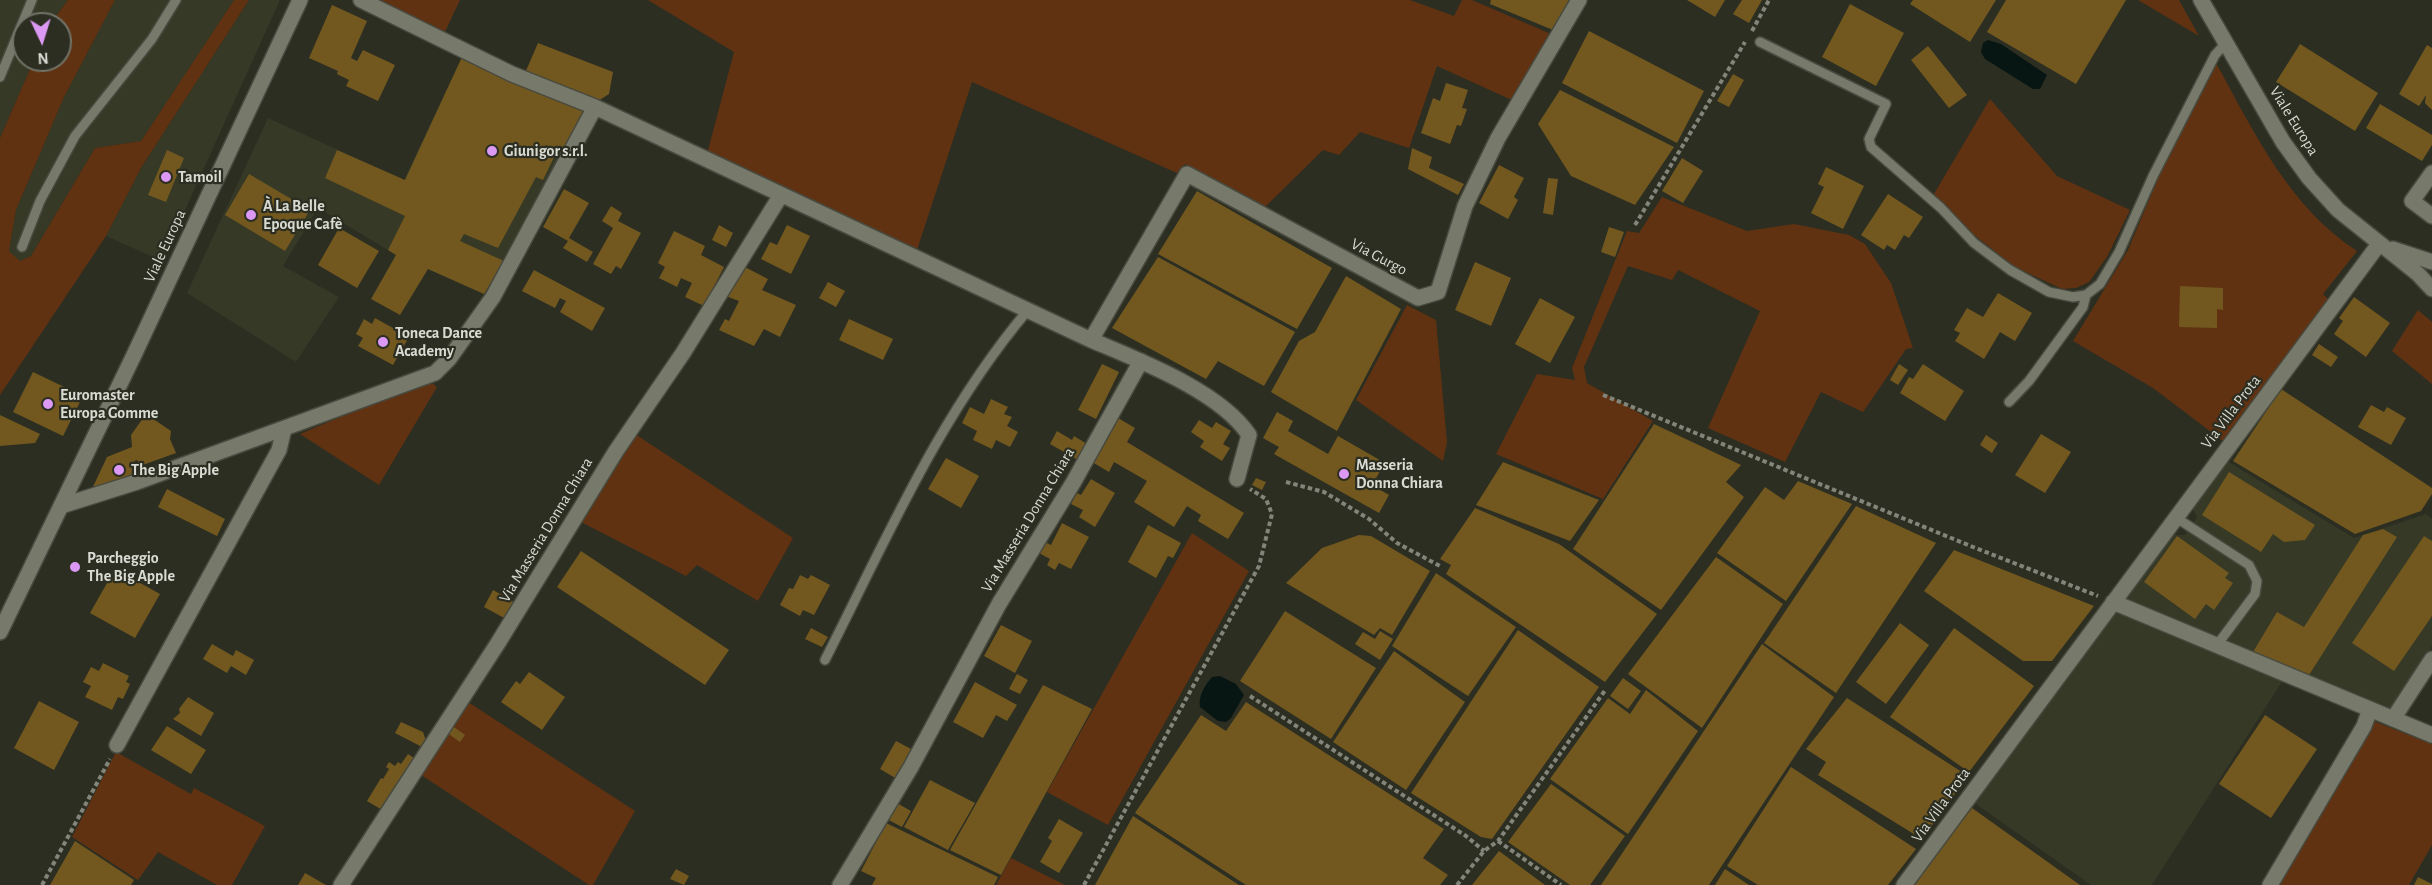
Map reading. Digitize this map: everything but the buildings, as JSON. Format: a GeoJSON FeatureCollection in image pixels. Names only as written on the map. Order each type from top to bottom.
{"type":"FeatureCollection","features":[{"type":"Feature","properties":{"kind":"street","name":"Viale Europa"},"geometry":{"type":"LineString","coordinates":[[0,632],[134,355],[300,0]]}},
{"type":"Feature","properties":{"kind":"street"},"geometry":{"type":"LineString","coordinates":[[361,0],[512,74],[595,107],[1184,383],[1210,399],[1249,435],[1237,479]]}},
{"type":"Feature","properties":{"kind":"street","name":"Via Gurgo"},"geometry":{"type":"LineString","coordinates":[[1091,340],[1187,174],[1418,298],[1438,292],[1465,206],[1498,138],[1579,0]]}},
{"type":"Feature","properties":{"kind":"street","name":"Viale Europa"},"geometry":{"type":"LineString","coordinates":[[2201,0],[2283,142],[2309,178],[2338,210],[2418,274],[2432,289]]}},
{"type":"Feature","properties":{"kind":"street"},"geometry":{"type":"LineString","coordinates":[[61,506],[126,486],[435,373],[449,359],[493,297],[595,107]]}},
{"type":"Feature","properties":{"kind":"street"},"geometry":{"type":"LineString","coordinates":[[2432,173],[2412,201],[2432,216]]}},
{"type":"Feature","properties":{"kind":"street","name":"Via Masseria Donna Chiara"},"geometry":{"type":"LineString","coordinates":[[341,885],[498,643],[616,451],[682,353],[781,195]]}},
{"type":"Feature","properties":{"kind":"street","name":"Viale Europa"},"geometry":{"type":"LineString","coordinates":[[2379,244],[2432,262]]}},
{"type":"Feature","properties":{"kind":"street","name":"Via Villa Prota"},"geometry":{"type":"LineString","coordinates":[[1904,885],[2379,244]]}},
{"type":"Feature","properties":{"kind":"street","name":"Via Masseria Donna Chiara"},"geometry":{"type":"LineString","coordinates":[[840,885],[910,767],[999,604],[1073,483],[1141,361]]}},
{"type":"Feature","properties":{"kind":"street"},"geometry":{"type":"LineString","coordinates":[[117,745],[279,450],[284,429]]}},
{"type":"Feature","properties":{"kind":"street"},"geometry":{"type":"LineString","coordinates":[[2113,602],[2432,735]]}},
{"type":"Feature","properties":{"kind":"street"},"geometry":{"type":"LineString","coordinates":[[2393,719],[2432,659]]}},
{"type":"Feature","properties":{"kind":"street"},"geometry":{"type":"LineString","coordinates":[[2270,885],[2364,726],[2370,709]]}},
{"type":"Feature","properties":{"kind":"lane"},"geometry":{"type":"LineString","coordinates":[[0,77],[32,0]]}},
{"type":"Feature","properties":{"kind":"lane"},"geometry":{"type":"LineString","coordinates":[[22,247],[40,201],[75,136],[152,39],[176,0]]}},
{"type":"Feature","properties":{"kind":"lane"},"geometry":{"type":"LineString","coordinates":[[1760,42],[1886,104],[1869,139],[1871,147],[1941,208],[1974,243],[2010,270],[2049,292],[2073,297],[2086,295],[2100,284],[2215,55],[2225,44]]}},
{"type":"Feature","properties":{"kind":"lane"},"geometry":{"type":"LineString","coordinates":[[2009,402],[2029,381],[2083,307],[2086,295]]}},
{"type":"Feature","properties":{"kind":"lane"},"geometry":{"type":"LineString","coordinates":[[825,660],[944,428],[983,367],[1028,310]]}},
{"type":"Feature","properties":{"kind":"lane"},"geometry":{"type":"LineString","coordinates":[[2175,518],[2249,565],[2257,581],[2255,594],[2217,645]]}},
{"type":"Feature","properties":{"kind":"path"},"geometry":{"type":"LineString","coordinates":[[1635,225],[1769,0]]}},
{"type":"Feature","properties":{"kind":"path"},"geometry":{"type":"LineString","coordinates":[[1603,395],[2113,602]]}},
{"type":"Feature","properties":{"kind":"path"},"geometry":{"type":"LineString","coordinates":[[1084,885],[1259,566],[1272,514],[1266,500],[1237,479]]}},
{"type":"Feature","properties":{"kind":"path"},"geometry":{"type":"LineString","coordinates":[[1286,482],[1324,492],[1369,519],[1397,543],[1440,567]]}},
{"type":"Feature","properties":{"kind":"path"},"geometry":{"type":"LineString","coordinates":[[1457,885],[1484,851],[1498,841],[1606,689]]}},
{"type":"Feature","properties":{"kind":"path"},"geometry":{"type":"LineString","coordinates":[[1250,696],[1466,836],[1484,851]]}},
{"type":"Feature","properties":{"kind":"path"},"geometry":{"type":"LineString","coordinates":[[42,885],[117,745]]}},
{"type":"Feature","properties":{"kind":"path"},"geometry":{"type":"LineString","coordinates":[[1498,841],[1561,885]]}},
{"type":"Feature","properties":{"kind":"shaded area"},"geometry":{"type":"Polygon","coordinates":[[[0,0],[68,0],[59,12],[12,12],[12,72],[29,72],[0,138],[0,0]]]}},
{"type":"Feature","properties":{"kind":"shaded area"},"geometry":{"type":"Polygon","coordinates":[[[68,0],[115,0],[64,97],[16,210],[9,251],[20,261],[31,256],[95,148],[141,141],[234,0],[249,0],[141,168],[106,236],[0,395],[0,138],[29,72],[72,72],[72,12],[59,12],[68,0]]]}},
{"type":"Feature","properties":{"kind":"shaded area"},"geometry":{"type":"Polygon","coordinates":[[[115,0],[234,0],[141,141],[95,148],[31,256],[20,261],[9,251],[16,210],[64,97],[115,0]]]}},
{"type":"Feature","properties":{"kind":"shaded area"},"geometry":{"type":"Polygon","coordinates":[[[249,0],[280,0],[162,261],[106,236],[141,168],[249,0]]]}},
{"type":"Feature","properties":{"kind":"shaded area"},"geometry":{"type":"Polygon","coordinates":[[[373,0],[460,0],[443,36],[373,0]]]}},
{"type":"Feature","properties":{"kind":"shaded area"},"geometry":{"type":"Polygon","coordinates":[[[648,0],[1410,0],[1454,16],[1462,0],[1472,0],[1551,34],[1514,101],[1437,66],[1409,148],[1360,132],[1339,155],[1323,150],[1263,209],[1185,164],[1177,173],[972,82],[916,253],[707,154],[734,52],[648,0]]]}},
{"type":"Feature","properties":{"kind":"shaded area"},"geometry":{"type":"Polygon","coordinates":[[[2138,0],[2179,0],[2199,36],[2138,0]]]}},
{"type":"Feature","properties":{"kind":"shaded area"},"geometry":{"type":"Polygon","coordinates":[[[1988,40],[2001,44],[2047,75],[2040,89],[2033,89],[1985,59],[1981,52],[1983,43],[1988,40]]]}},
{"type":"Feature","properties":{"kind":"shaded area"},"geometry":{"type":"Polygon","coordinates":[[[462,57],[586,110],[484,294],[396,255],[318,208],[283,266],[339,297],[296,362],[187,293],[268,118],[404,180],[462,57]]]}},
{"type":"Feature","properties":{"kind":"shaded area"},"geometry":{"type":"Polygon","coordinates":[[[2216,63],[2259,141],[2293,190],[2312,213],[2357,251],[2323,294],[2329,300],[2223,441],[2153,388],[2073,341],[2128,250],[2162,169],[2216,63]]]}},
{"type":"Feature","properties":{"kind":"shaded area"},"geometry":{"type":"Polygon","coordinates":[[[1990,99],[2057,176],[2130,210],[2107,257],[2089,282],[2076,288],[2062,289],[2015,267],[1969,231],[1934,194],[1990,99]]]}},
{"type":"Feature","properties":{"kind":"shaded area"},"geometry":{"type":"Polygon","coordinates":[[[1662,197],[1747,231],[1794,224],[1849,235],[1865,244],[1891,283],[1913,348],[1906,349],[1863,412],[1821,392],[1785,462],[1708,428],[1760,311],[1678,270],[1672,280],[1628,266],[1584,367],[1587,383],[1653,421],[1603,499],[1496,454],[1537,374],[1575,380],[1572,368],[1627,231],[1639,233],[1662,197]]]}},
{"type":"Feature","properties":{"kind":"shaded area"},"geometry":{"type":"Polygon","coordinates":[[[1407,305],[1436,320],[1447,442],[1443,461],[1356,400],[1407,305]]]}},
{"type":"Feature","properties":{"kind":"shaded area"},"geometry":{"type":"Polygon","coordinates":[[[2418,310],[2432,322],[2432,384],[2392,351],[2418,310]]]}},
{"type":"Feature","properties":{"kind":"shaded area"},"geometry":{"type":"Polygon","coordinates":[[[428,380],[437,387],[379,485],[300,434],[428,380]]]}},
{"type":"Feature","properties":{"kind":"shaded area"},"geometry":{"type":"Polygon","coordinates":[[[632,432],[793,538],[758,601],[697,565],[686,576],[579,521],[632,432]]]}},
{"type":"Feature","properties":{"kind":"shaded area"},"geometry":{"type":"Polygon","coordinates":[[[2227,461],[2354,538],[2426,514],[2432,519],[2432,646],[2393,709],[2124,600],[2174,535],[2185,535],[2197,517],[2192,508],[2227,461]]]}},
{"type":"Feature","properties":{"kind":"shaded area"},"geometry":{"type":"Polygon","coordinates":[[[1192,533],[1249,571],[1108,825],[1047,792],[1192,533]]]}},
{"type":"Feature","properties":{"kind":"shaded area"},"geometry":{"type":"Polygon","coordinates":[[[2117,612],[2283,680],[2152,885],[2091,885],[1973,802],[2117,612]]]}},
{"type":"Feature","properties":{"kind":"shaded area"},"geometry":{"type":"Polygon","coordinates":[[[1220,676],[1236,684],[1244,695],[1231,718],[1226,722],[1218,721],[1200,707],[1201,695],[1207,684],[1212,677],[1220,676]]]}},
{"type":"Feature","properties":{"kind":"shaded area"},"geometry":{"type":"Polygon","coordinates":[[[465,700],[635,811],[593,885],[589,885],[418,773],[465,700]]]}},
{"type":"Feature","properties":{"kind":"shaded area"},"geometry":{"type":"Polygon","coordinates":[[[2373,721],[2432,744],[2432,845],[2409,885],[2280,885],[2373,721]]]}},
{"type":"Feature","properties":{"kind":"shaded area"},"geometry":{"type":"Polygon","coordinates":[[[116,752],[191,794],[194,788],[265,826],[232,885],[217,885],[158,852],[138,880],[72,837],[116,752]]]}},
{"type":"Feature","properties":{"kind":"shaded area"},"geometry":{"type":"Polygon","coordinates":[[[1011,858],[1065,885],[996,885],[1011,858]]]}},
{"type":"Feature","properties":{"kind":"place","name":"Giunigor s.r.l."},"geometry":{"type":"Point","coordinates":[492,151]}},
{"type":"Feature","properties":{"kind":"place","name":"Tamoil"},"geometry":{"type":"Point","coordinates":[166,177]}},
{"type":"Feature","properties":{"kind":"place","name":"À La Belle Epoque Cafè"},"geometry":{"type":"Point","coordinates":[251,215]}},
{"type":"Feature","properties":{"kind":"place","name":"Toneca Dance Academy"},"geometry":{"type":"Point","coordinates":[383,342]}},
{"type":"Feature","properties":{"kind":"place","name":"Euromaster Europa Gomme"},"geometry":{"type":"Point","coordinates":[48,404]}},
{"type":"Feature","properties":{"kind":"place","name":"The Big Apple"},"geometry":{"type":"Point","coordinates":[119,470]}},
{"type":"Feature","properties":{"kind":"place","name":"Masseria Donna Chiara"},"geometry":{"type":"Point","coordinates":[1344,474]}},
{"type":"Feature","properties":{"kind":"place","name":"Parcheggio The Big Apple"},"geometry":{"type":"Point","coordinates":[75,567]}}]}
